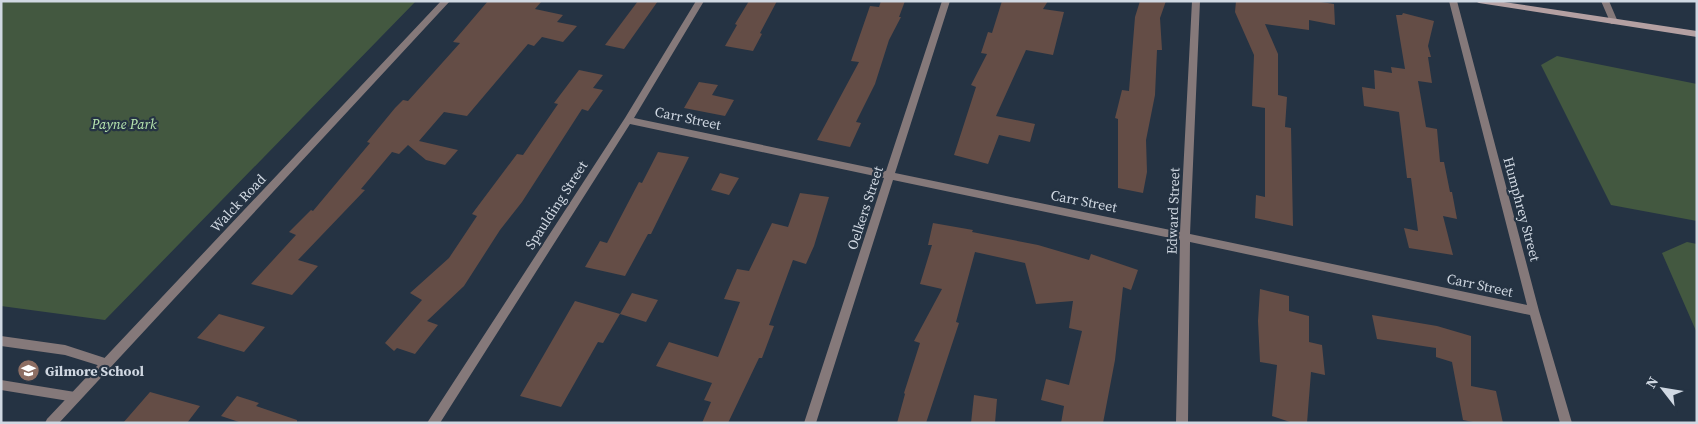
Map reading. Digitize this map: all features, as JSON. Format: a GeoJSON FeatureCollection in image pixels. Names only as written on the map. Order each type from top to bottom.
{"type":"FeatureCollection","features":[{"type":"Feature","properties":{"kind":"street","name":"Walck Road"},"geometry":{"type":"LineString","coordinates":[[51,423],[446,1]]}},
{"type":"Feature","properties":{"kind":"street","name":"Spaulding Street"},"geometry":{"type":"LineString","coordinates":[[433,423],[628,120],[700,1]]}},
{"type":"Feature","properties":{"kind":"street","name":"Oelkers Street"},"geometry":{"type":"LineString","coordinates":[[810,423],[946,1]]}},
{"type":"Feature","properties":{"kind":"street","name":"Edward Street"},"geometry":{"type":"LineString","coordinates":[[1182,423],[1185,236],[1196,1]]}},
{"type":"Feature","properties":{"kind":"street","name":"Humphrey Street"},"geometry":{"type":"LineString","coordinates":[[1453,1],[1534,311],[1566,423]]}},
{"type":"Feature","properties":{"kind":"street"},"geometry":{"type":"LineString","coordinates":[[1478,1],[1697,34]]}},
{"type":"Feature","properties":{"kind":"street"},"geometry":{"type":"LineString","coordinates":[[1605,1],[1614,22]]}},
{"type":"Feature","properties":{"kind":"street","name":"Carr Street"},"geometry":{"type":"LineString","coordinates":[[628,120],[1534,311]]}},
{"type":"Feature","properties":{"kind":"street"},"geometry":{"type":"LineString","coordinates":[[1,341],[65,350],[107,363]]}},
{"type":"Feature","properties":{"kind":"street"},"geometry":{"type":"LineString","coordinates":[[1,385],[75,397]]}},
{"type":"Feature","properties":{"kind":"green space","name":"Payne Park"},"geometry":{"type":"Polygon","coordinates":[[[1,1],[416,1],[105,320],[1,306],[1,1]]]}},
{"type":"Feature","properties":{"kind":"green space"},"geometry":{"type":"Polygon","coordinates":[[[1557,56],[1697,84],[1697,221],[1611,205],[1541,65],[1557,56]]]}},
{"type":"Feature","properties":{"kind":"green space"},"geometry":{"type":"Polygon","coordinates":[[[1687,242],[1697,244],[1697,333],[1662,253],[1687,242]]]}},
{"type":"Feature","properties":{"kind":"building"},"geometry":{"type":"Polygon","coordinates":[[[488,1],[542,1],[535,9],[563,15],[557,22],[577,26],[563,42],[542,37],[534,46],[528,44],[467,116],[444,112],[419,141],[458,150],[445,165],[426,160],[408,145],[399,154],[392,152],[361,189],[365,190],[298,260],[318,266],[292,295],[251,284],[296,235],[289,232],[311,210],[313,211],[370,143],[367,142],[395,108],[403,100],[408,101],[460,43],[453,42],[488,1]]]}},
{"type":"Feature","properties":{"kind":"building"},"geometry":{"type":"Polygon","coordinates":[[[638,1],[658,1],[624,49],[605,45],[638,1]]]}},
{"type":"Feature","properties":{"kind":"building"},"geometry":{"type":"Polygon","coordinates":[[[749,1],[777,1],[753,51],[725,46],[737,25],[735,24],[749,1]]]}},
{"type":"Feature","properties":{"kind":"building"},"geometry":{"type":"Polygon","coordinates":[[[881,1],[905,1],[899,17],[901,17],[889,40],[875,84],[856,122],[861,123],[850,147],[817,140],[859,62],[851,61],[870,6],[879,7],[881,1]]]}},
{"type":"Feature","properties":{"kind":"building"},"geometry":{"type":"Polygon","coordinates":[[[1002,1],[1048,1],[1043,9],[1064,12],[1053,55],[1026,50],[996,116],[1035,124],[1030,142],[999,135],[988,164],[954,155],[976,87],[971,85],[987,54],[981,53],[988,32],[992,33],[1002,1]]]}},
{"type":"Feature","properties":{"kind":"building"},"geometry":{"type":"Polygon","coordinates":[[[1140,1],[1166,1],[1160,18],[1162,50],[1157,50],[1155,95],[1146,140],[1147,172],[1143,193],[1118,188],[1118,119],[1115,118],[1122,90],[1129,91],[1135,17],[1140,1]]]}},
{"type":"Feature","properties":{"kind":"building"},"geometry":{"type":"Polygon","coordinates":[[[1236,1],[1315,1],[1334,4],[1335,25],[1309,20],[1309,30],[1265,24],[1278,54],[1278,95],[1287,97],[1285,127],[1291,128],[1293,226],[1255,218],[1256,195],[1265,197],[1265,108],[1252,106],[1254,55],[1235,12],[1236,1]]]}},
{"type":"Feature","properties":{"kind":"building"},"geometry":{"type":"Polygon","coordinates":[[[1403,13],[1434,21],[1428,46],[1431,57],[1428,57],[1432,83],[1418,81],[1426,127],[1437,129],[1440,162],[1444,162],[1450,192],[1452,192],[1457,219],[1443,216],[1453,255],[1409,248],[1404,228],[1418,231],[1411,178],[1407,178],[1399,112],[1364,106],[1362,87],[1375,89],[1374,70],[1392,73],[1391,67],[1405,69],[1396,15],[1402,15],[1403,13]]]}},
{"type":"Feature","properties":{"kind":"building"},"geometry":{"type":"Polygon","coordinates":[[[579,70],[603,75],[593,88],[603,90],[588,111],[582,109],[522,202],[500,230],[464,286],[427,321],[438,325],[415,354],[397,348],[394,351],[385,343],[422,300],[410,293],[449,258],[477,216],[472,214],[517,154],[523,155],[558,104],[554,103],[579,70]]]}},
{"type":"Feature","properties":{"kind":"building"},"geometry":{"type":"Polygon","coordinates":[[[699,82],[718,85],[712,95],[734,100],[725,116],[684,108],[699,82]]]}},
{"type":"Feature","properties":{"kind":"building"},"geometry":{"type":"Polygon","coordinates":[[[658,152],[689,157],[651,234],[648,234],[625,276],[585,267],[600,241],[607,243],[639,182],[642,183],[658,152]]]}},
{"type":"Feature","properties":{"kind":"building"},"geometry":{"type":"Polygon","coordinates":[[[720,173],[739,178],[729,195],[711,190],[720,173]]]}},
{"type":"Feature","properties":{"kind":"building"},"geometry":{"type":"Polygon","coordinates":[[[800,193],[829,197],[814,246],[806,264],[793,260],[769,325],[774,326],[762,358],[759,358],[728,423],[702,423],[711,402],[704,400],[712,383],[656,366],[669,342],[718,357],[740,302],[724,299],[737,269],[749,271],[772,223],[788,227],[800,193]]]}},
{"type":"Feature","properties":{"kind":"building"},"geometry":{"type":"Polygon","coordinates":[[[933,223],[1038,245],[1089,260],[1091,254],[1138,270],[1131,290],[1123,287],[1115,360],[1103,423],[1061,423],[1064,406],[1041,400],[1046,379],[1069,385],[1082,331],[1069,328],[1073,301],[1036,304],[1025,263],[975,252],[956,322],[959,323],[926,423],[897,423],[904,393],[920,343],[914,341],[942,289],[920,284],[932,245],[928,245],[933,223]]]}},
{"type":"Feature","properties":{"kind":"building"},"geometry":{"type":"Polygon","coordinates":[[[1260,289],[1289,296],[1289,311],[1309,316],[1309,342],[1322,345],[1325,375],[1311,372],[1307,423],[1293,423],[1272,416],[1277,365],[1260,362],[1258,321],[1260,289]]]}},
{"type":"Feature","properties":{"kind":"building"},"geometry":{"type":"Polygon","coordinates":[[[632,293],[658,300],[646,322],[620,314],[632,293]]]}},
{"type":"Feature","properties":{"kind":"building"},"geometry":{"type":"Polygon","coordinates":[[[575,301],[620,314],[603,343],[598,342],[561,407],[520,396],[575,301]]]}},
{"type":"Feature","properties":{"kind":"building"},"geometry":{"type":"Polygon","coordinates":[[[219,314],[265,327],[244,352],[197,338],[219,314]]]}},
{"type":"Feature","properties":{"kind":"building"},"geometry":{"type":"Polygon","coordinates":[[[1372,315],[1437,326],[1471,336],[1471,386],[1496,391],[1503,423],[1478,423],[1463,420],[1452,362],[1436,357],[1436,348],[1377,339],[1372,315]]]}},
{"type":"Feature","properties":{"kind":"building"},"geometry":{"type":"Polygon","coordinates":[[[150,392],[200,406],[187,423],[123,423],[150,392]]]}},
{"type":"Feature","properties":{"kind":"building"},"geometry":{"type":"Polygon","coordinates":[[[974,395],[997,399],[995,423],[971,423],[974,395]]]}},
{"type":"Feature","properties":{"kind":"building"},"geometry":{"type":"Polygon","coordinates":[[[237,396],[259,403],[256,406],[297,420],[297,423],[242,423],[221,416],[237,396]]]}},
{"type":"Feature","properties":{"kind":"place","name":"Gilmore School"},"geometry":{"type":"Point","coordinates":[29,371]}}]}
